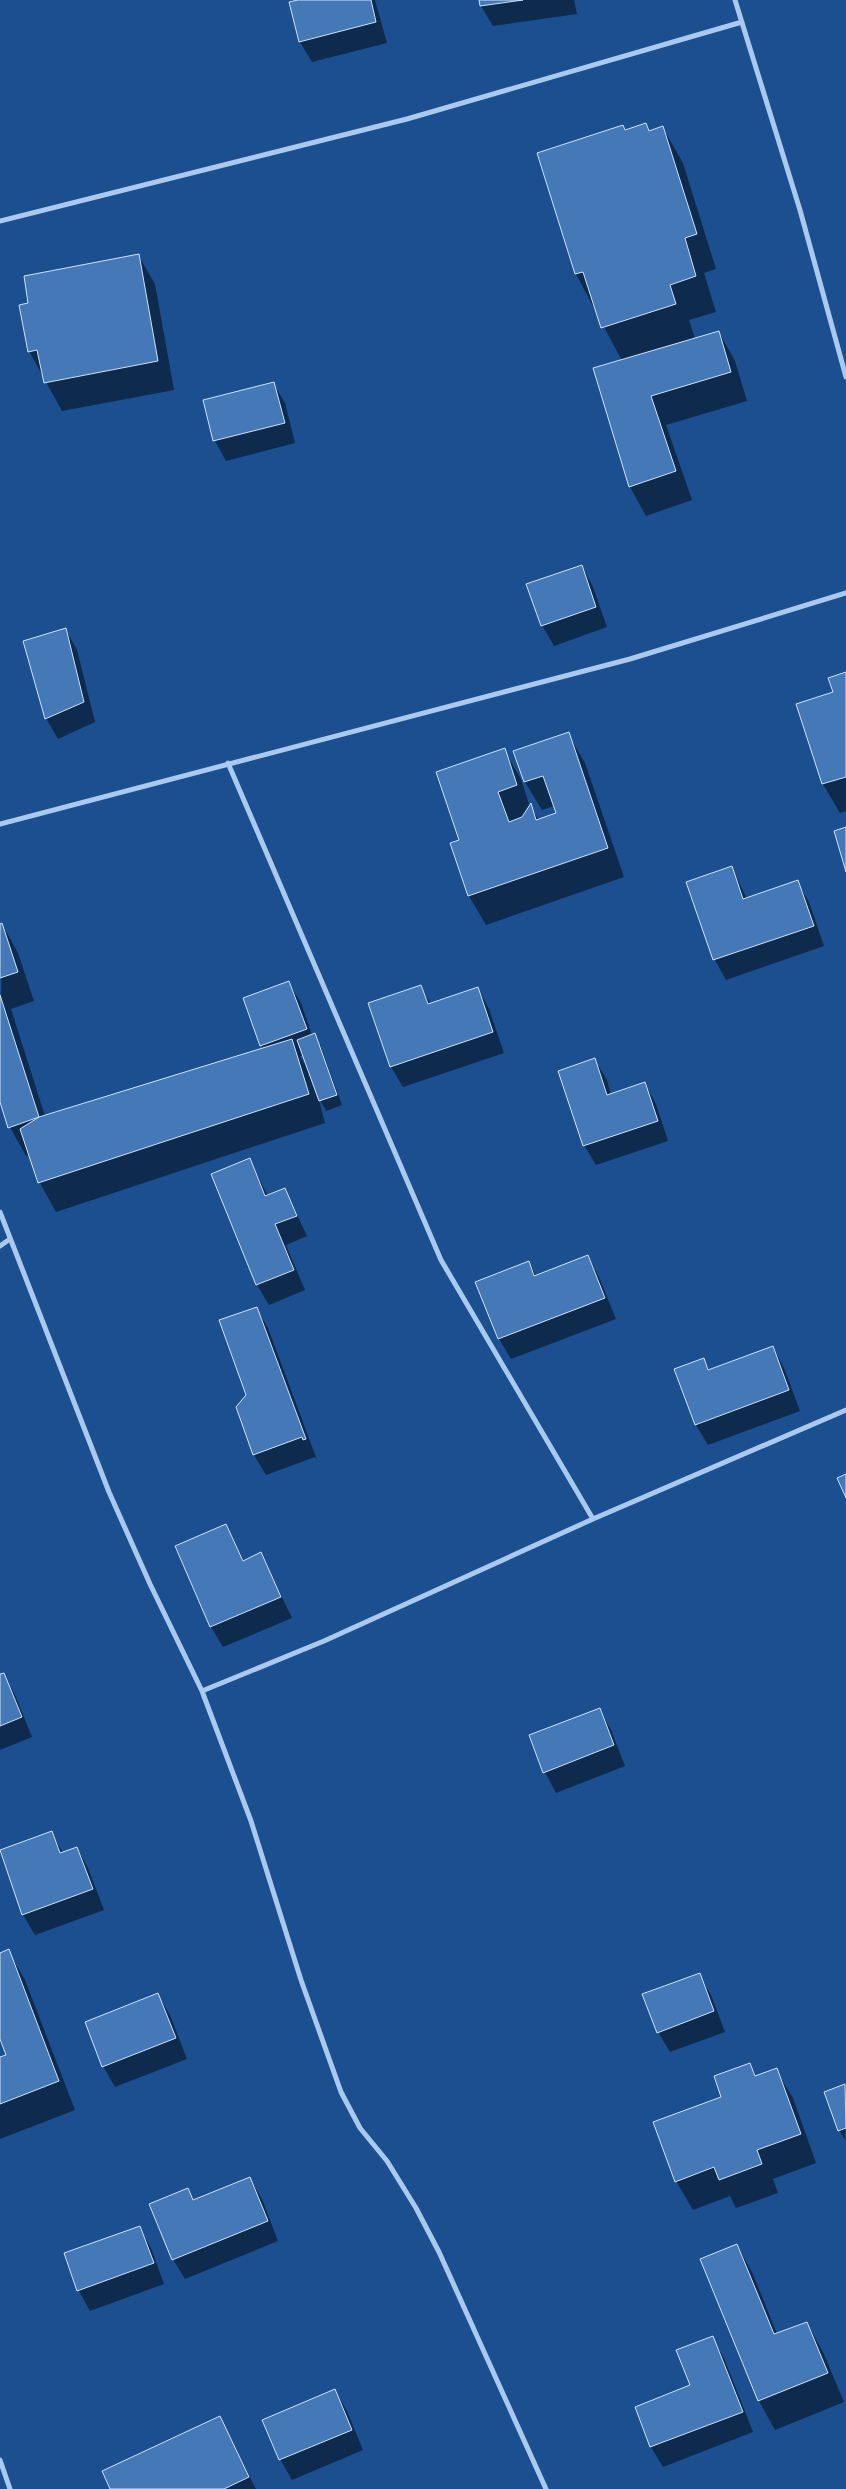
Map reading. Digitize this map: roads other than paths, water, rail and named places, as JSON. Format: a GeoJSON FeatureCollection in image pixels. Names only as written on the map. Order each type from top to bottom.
{"type":"FeatureCollection","features":[{"type":"Feature","properties":{"kind":"street"},"geometry":{"type":"LineString","coordinates":[[735,0],[800,210],[846,377]]}},
{"type":"Feature","properties":{"kind":"street"},"geometry":{"type":"LineString","coordinates":[[0,221],[406,119],[742,22]]}},
{"type":"Feature","properties":{"kind":"street"},"geometry":{"type":"LineString","coordinates":[[0,824],[228,763],[630,660],[846,593]]}},
{"type":"Feature","properties":{"kind":"street"},"geometry":{"type":"LineString","coordinates":[[228,763],[441,1260],[593,1519]]}},
{"type":"Feature","properties":{"kind":"street"},"geometry":{"type":"LineString","coordinates":[[0,1212],[109,1492],[150,1584],[202,1691],[251,1821],[301,1980],[341,2092],[360,2128],[387,2161],[416,2208],[439,2252],[546,2489]]}},
{"type":"Feature","properties":{"kind":"street"},"geometry":{"type":"LineString","coordinates":[[0,1246],[10,1239]]}},
{"type":"Feature","properties":{"kind":"street"},"geometry":{"type":"LineString","coordinates":[[202,1691],[324,1641],[593,1519],[846,1410]]}},
{"type":"Feature","properties":{"kind":"street"},"geometry":{"type":"LineString","coordinates":[[0,2460],[10,2489]]}}]}
